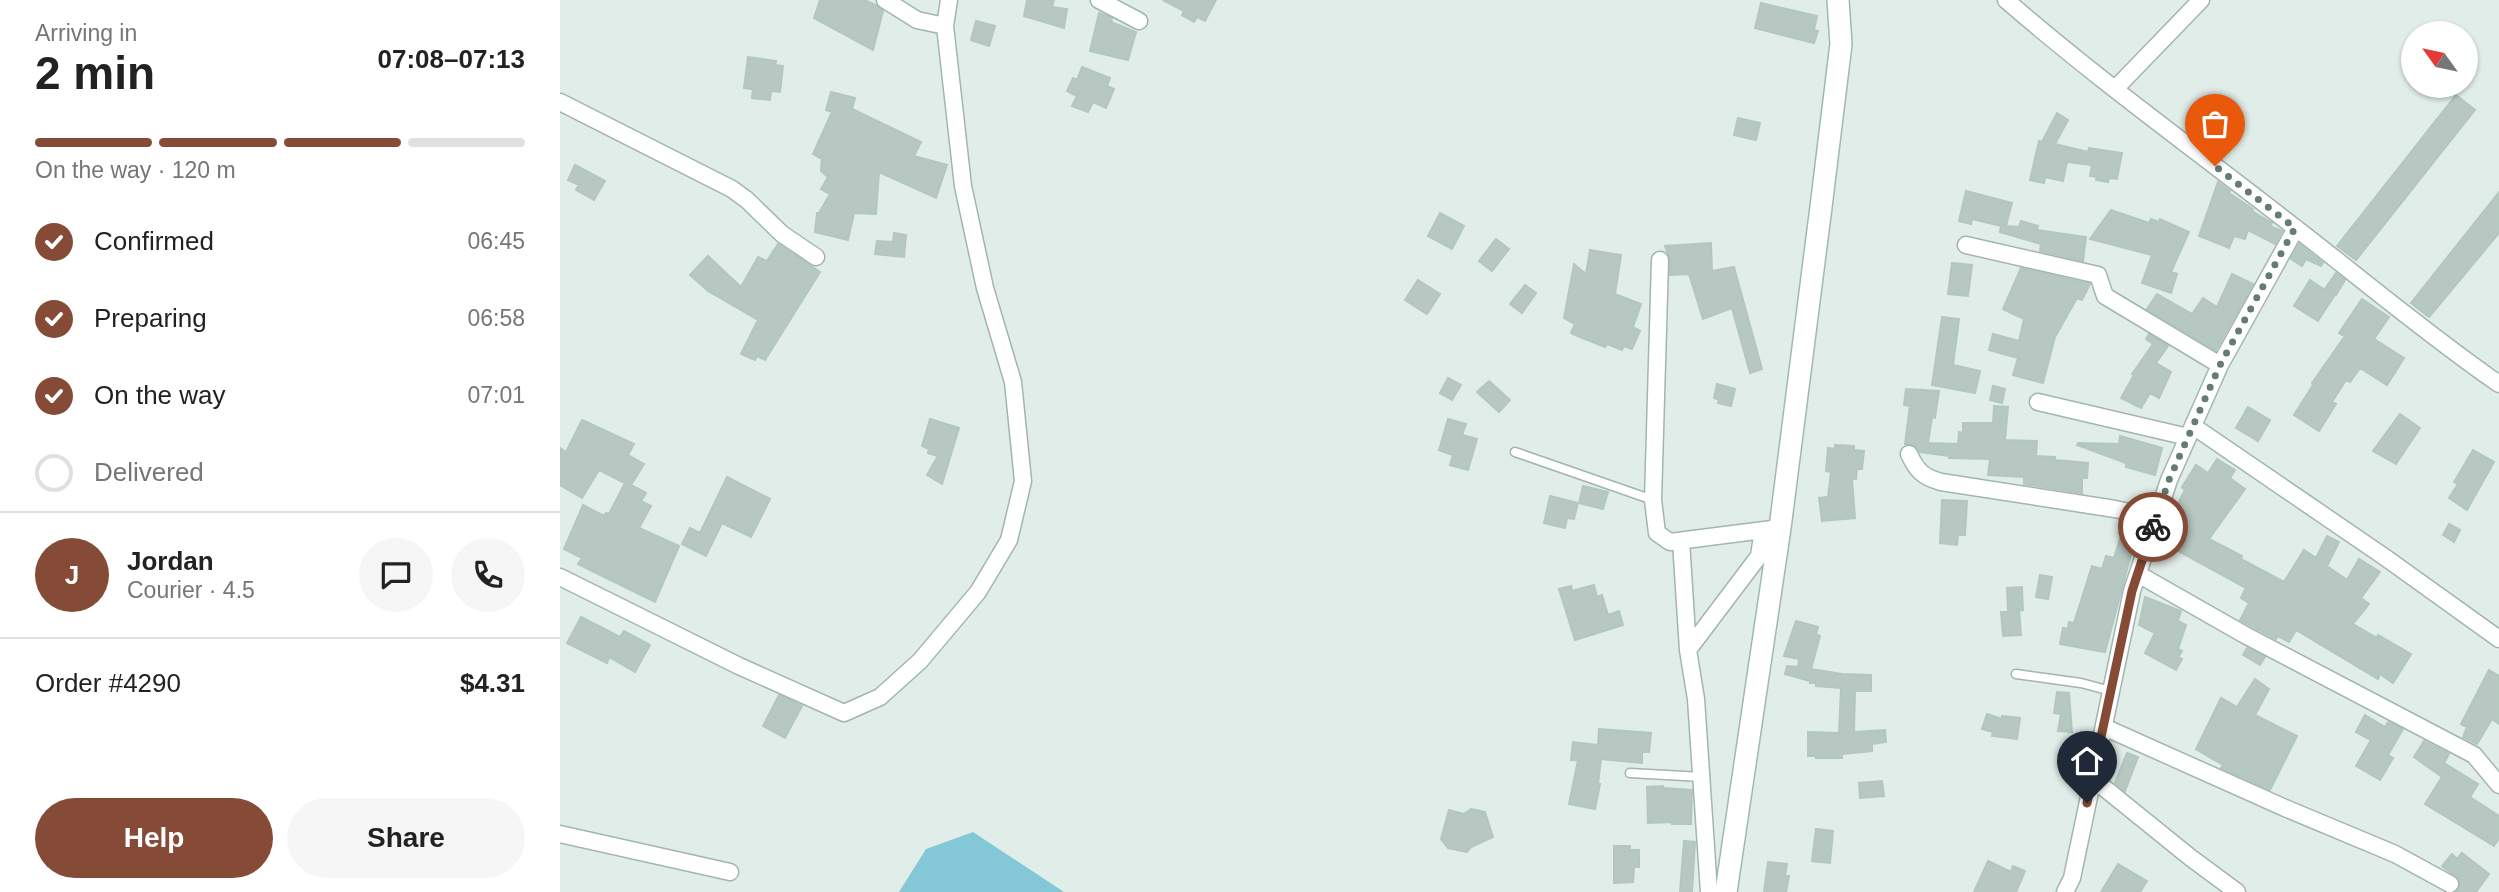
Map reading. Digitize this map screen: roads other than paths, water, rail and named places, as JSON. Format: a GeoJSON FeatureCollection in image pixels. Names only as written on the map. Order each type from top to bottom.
{"type":"FeatureCollection","features":[{"type":"Feature","properties":{"kind":"street"},"geometry":{"type":"LineString","coordinates":[[886,0],[917,20],[945,26]]}},
{"type":"Feature","properties":{"kind":"street"},"geometry":{"type":"LineString","coordinates":[[560,577],[739,666],[844,713],[880,697],[920,661],[978,592],[1009,540],[1023,481],[1013,382],[985,288],[963,186],[945,26],[949,0]]}},
{"type":"Feature","properties":{"kind":"street"},"geometry":{"type":"LineString","coordinates":[[1099,0],[1139,21]]}},
{"type":"Feature","properties":{"kind":"street"},"geometry":{"type":"LineString","coordinates":[[1726,892],[1772,529],[1840,44],[1838,0]]}},
{"type":"Feature","properties":{"kind":"street"},"geometry":{"type":"LineString","coordinates":[[2006,0],[2075,60],[2464,360],[2499,384]]}},
{"type":"Feature","properties":{"kind":"street"},"geometry":{"type":"LineString","coordinates":[[2115,89],[2201,0]]}},
{"type":"Feature","properties":{"kind":"street"},"geometry":{"type":"LineString","coordinates":[[560,102],[732,189],[782,234],[816,257]]}},
{"type":"Feature","properties":{"kind":"street"},"geometry":{"type":"LineString","coordinates":[[2065,892],[2072,878],[2121,640],[2138,574],[2169,480],[2220,365],[2295,228]]}},
{"type":"Feature","properties":{"kind":"street"},"geometry":{"type":"LineString","coordinates":[[1966,245],[2098,275],[2105,296],[2220,365]]}},
{"type":"Feature","properties":{"kind":"street"},"geometry":{"type":"LineString","coordinates":[[1660,260],[1653,500],[1657,533],[1670,542],[1772,529]]}},
{"type":"Feature","properties":{"kind":"street"},"geometry":{"type":"LineString","coordinates":[[2038,402],[2191,431],[2375,550],[2499,639]]}},
{"type":"Feature","properties":{"kind":"street"},"geometry":{"type":"LineString","coordinates":[[1909,454],[1916,470],[1925,477],[1941,482],[2115,509],[2156,518]]}},
{"type":"Feature","properties":{"kind":"street"},"geometry":{"type":"LineString","coordinates":[[1688,650],[1759,556],[1772,529]]}},
{"type":"Feature","properties":{"kind":"street"},"geometry":{"type":"LineString","coordinates":[[1681,541],[1688,650],[1696,699],[1709,892]]}},
{"type":"Feature","properties":{"kind":"street"},"geometry":{"type":"LineString","coordinates":[[2138,574],[2245,635],[2474,755],[2499,785]]}},
{"type":"Feature","properties":{"kind":"street"},"geometry":{"type":"LineString","coordinates":[[2104,727],[2395,854],[2450,884]]}},
{"type":"Feature","properties":{"kind":"street"},"geometry":{"type":"LineString","coordinates":[[2092,779],[2237,892]]}},
{"type":"Feature","properties":{"kind":"street"},"geometry":{"type":"LineString","coordinates":[[560,834],[730,872]]}},
{"type":"Feature","properties":{"kind":"lane"},"geometry":{"type":"LineString","coordinates":[[1515,452],[1653,500]]}},
{"type":"Feature","properties":{"kind":"lane"},"geometry":{"type":"LineString","coordinates":[[2016,674],[2081,683],[2111,691]]}},
{"type":"Feature","properties":{"kind":"lane"},"geometry":{"type":"LineString","coordinates":[[1630,774],[1702,777]]}},
{"type":"Feature","properties":{"kind":"water"},"geometry":{"type":"Polygon","coordinates":[[[973,832],[1064,892],[899,892],[926,849],[973,832]]]}}]}
